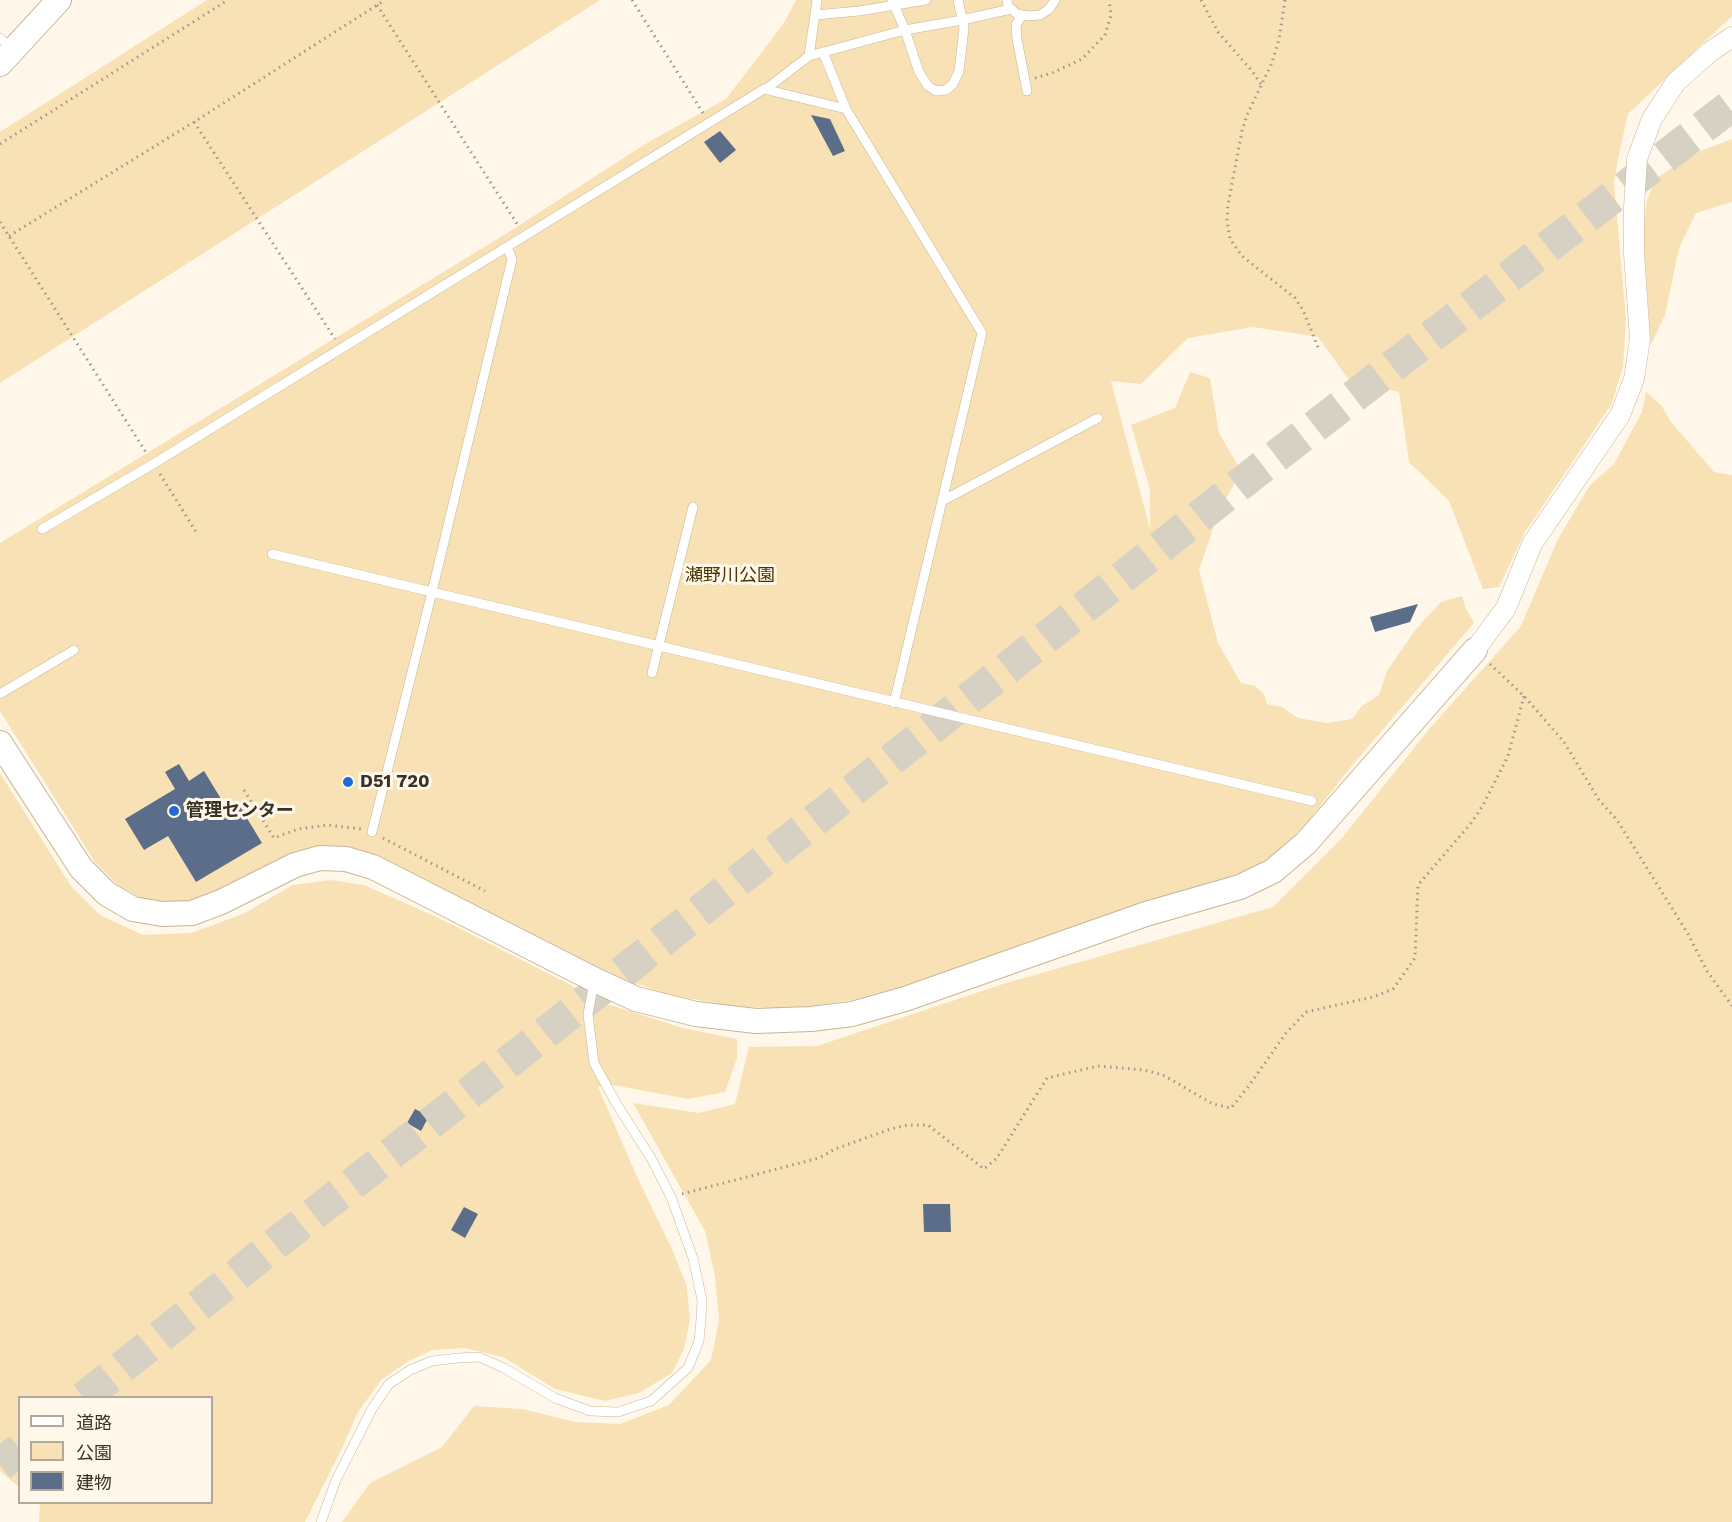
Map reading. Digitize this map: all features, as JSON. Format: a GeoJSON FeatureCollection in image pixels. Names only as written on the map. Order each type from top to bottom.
{"type":"FeatureCollection","features":[{"type":"Feature","properties":{"kind":"street"},"geometry":{"type":"LineString","coordinates":[[4,51],[59,0]]}},
{"type":"Feature","properties":{"kind":"street"},"geometry":{"type":"LineString","coordinates":[[0,743],[81,868],[107,894],[133,909],[162,914],[192,913],[221,902],[295,865],[320,858],[346,859],[373,867],[636,999],[696,1014],[756,1022],[852,1014],[905,999],[1146,914],[1240,887],[1274,871],[1306,843],[1475,650],[1506,608],[1532,544],[1620,416],[1634,379],[1640,339],[1634,254],[1637,159],[1652,119],[1676,82],[1710,52],[1732,37]]}},
{"type":"Feature","properties":{"kind":"lane"},"geometry":{"type":"LineString","coordinates":[[809,56],[817,0]]}},
{"type":"Feature","properties":{"kind":"lane"},"geometry":{"type":"LineString","coordinates":[[815,15],[926,0]]}},
{"type":"Feature","properties":{"kind":"lane"},"geometry":{"type":"LineString","coordinates":[[893,3],[919,72],[928,86],[936,91],[946,90],[953,84],[960,71],[963,39],[958,0]]}},
{"type":"Feature","properties":{"kind":"lane"},"geometry":{"type":"LineString","coordinates":[[42,529],[153,464],[766,89],[809,56],[905,30],[962,20],[1009,4],[1017,14],[1040,15],[1049,9],[1055,0]]}},
{"type":"Feature","properties":{"kind":"lane"},"geometry":{"type":"LineString","coordinates":[[1022,15],[1016,25],[1027,91]]}},
{"type":"Feature","properties":{"kind":"lane"},"geometry":{"type":"LineString","coordinates":[[824,52],[846,109],[982,333],[894,703]]}},
{"type":"Feature","properties":{"kind":"lane"},"geometry":{"type":"LineString","coordinates":[[766,89],[846,109]]}},
{"type":"Feature","properties":{"kind":"lane"},"geometry":{"type":"LineString","coordinates":[[372,832],[512,260],[507,247]]}},
{"type":"Feature","properties":{"kind":"lane"},"geometry":{"type":"LineString","coordinates":[[942,501],[1098,418]]}},
{"type":"Feature","properties":{"kind":"lane"},"geometry":{"type":"LineString","coordinates":[[652,673],[693,507]]}},
{"type":"Feature","properties":{"kind":"lane"},"geometry":{"type":"LineString","coordinates":[[272,554],[1312,801]]}},
{"type":"Feature","properties":{"kind":"lane"},"geometry":{"type":"LineString","coordinates":[[0,694],[74,650]]}},
{"type":"Feature","properties":{"kind":"lane"},"geometry":{"type":"LineString","coordinates":[[321,1522],[336,1480],[372,1409],[389,1384],[410,1370],[432,1361],[479,1357],[504,1368],[555,1398],[590,1411],[618,1412],[651,1401],[688,1368],[699,1341],[702,1300],[693,1258],[671,1197],[651,1158],[594,1063],[588,1014],[595,980]]}},
{"type":"Feature","properties":{"kind":"path"},"geometry":{"type":"LineString","coordinates":[[0,144],[228,0]]}},
{"type":"Feature","properties":{"kind":"path"},"geometry":{"type":"LineString","coordinates":[[9,236],[385,0]]}},
{"type":"Feature","properties":{"kind":"path"},"geometry":{"type":"LineString","coordinates":[[632,0],[709,122]]}},
{"type":"Feature","properties":{"kind":"path"},"geometry":{"type":"LineString","coordinates":[[1025,81],[1052,73],[1082,59],[1105,35],[1111,15],[1109,0]]}},
{"type":"Feature","properties":{"kind":"path"},"geometry":{"type":"LineString","coordinates":[[1201,0],[1218,32],[1261,84]]}},
{"type":"Feature","properties":{"kind":"path"},"geometry":{"type":"LineString","coordinates":[[1285,0],[1279,40],[1271,65],[1246,116],[1242,131],[1227,205],[1227,220],[1230,239],[1242,256],[1295,297],[1303,310],[1319,350]]}},
{"type":"Feature","properties":{"kind":"path"},"geometry":{"type":"LineString","coordinates":[[376,5],[525,236]]}},
{"type":"Feature","properties":{"kind":"path"},"geometry":{"type":"LineString","coordinates":[[194,122],[342,348]]}},
{"type":"Feature","properties":{"kind":"path"},"geometry":{"type":"LineString","coordinates":[[0,222],[198,535]]}},
{"type":"Feature","properties":{"kind":"path"},"geometry":{"type":"LineString","coordinates":[[1475,650],[1524,696],[1564,742],[1599,800],[1617,820],[1688,934],[1707,971],[1732,1006]]}},
{"type":"Feature","properties":{"kind":"path"},"geometry":{"type":"LineString","coordinates":[[671,1197],[819,1158],[835,1149],[908,1125],[928,1125],[984,1168],[997,1158],[1047,1078],[1098,1066],[1144,1070],[1163,1075],[1213,1104],[1231,1108],[1286,1033],[1306,1012],[1372,997],[1393,989],[1415,958],[1418,885],[1472,822],[1483,805],[1508,756],[1524,696]]}},
{"type":"Feature","properties":{"kind":"green space"},"geometry":{"type":"Polygon","coordinates":[[[207,0],[600,0],[0,383],[0,132],[207,0]]]}},
{"type":"Feature","properties":{"kind":"green space","name":"瀬野川公園"},"geometry":{"type":"Polygon","coordinates":[[[796,0],[1732,0],[1732,16],[1628,114],[1614,183],[1626,319],[1623,367],[1611,405],[1525,532],[1499,587],[1483,589],[1449,501],[1409,462],[1399,392],[1349,380],[1318,337],[1253,327],[1188,338],[1141,384],[1111,381],[1150,529],[1150,489],[1131,425],[1175,408],[1190,372],[1210,378],[1219,433],[1241,471],[1218,514],[1199,570],[1218,643],[1241,683],[1255,686],[1264,694],[1267,704],[1282,707],[1298,718],[1327,723],[1352,719],[1362,706],[1379,695],[1387,671],[1416,629],[1441,602],[1462,596],[1474,623],[1350,768],[1306,824],[1272,858],[1219,883],[894,989],[857,999],[794,1009],[733,1006],[670,995],[613,976],[377,855],[347,846],[316,846],[284,856],[215,892],[182,903],[148,902],[118,885],[95,862],[0,711],[0,543],[512,230],[647,143],[726,99],[784,23],[796,0]]]}},
{"type":"Feature","properties":{"kind":"green space"},"geometry":{"type":"Polygon","coordinates":[[[1732,139],[1732,202],[1696,213],[1679,248],[1665,315],[1651,345],[1643,235],[1647,199],[1657,178],[1690,155],[1732,139]]]}},
{"type":"Feature","properties":{"kind":"green space"},"geometry":{"type":"Polygon","coordinates":[[[1646,392],[1661,405],[1671,422],[1714,472],[1732,475],[1732,1522],[342,1522],[370,1483],[442,1447],[474,1406],[522,1409],[575,1422],[620,1424],[669,1405],[711,1360],[719,1320],[715,1276],[705,1231],[633,1103],[699,1113],[735,1104],[749,1047],[817,1046],[1003,984],[1273,907],[1341,839],[1431,727],[1521,626],[1558,539],[1590,485],[1614,464],[1642,412],[1646,392]]]}},
{"type":"Feature","properties":{"kind":"green space"},"geometry":{"type":"Polygon","coordinates":[[[0,773],[71,886],[100,915],[143,935],[191,933],[243,914],[293,885],[331,880],[364,885],[441,919],[610,1005],[683,1028],[737,1039],[737,1058],[725,1092],[688,1099],[613,1085],[598,1087],[639,1181],[673,1251],[687,1287],[690,1320],[684,1349],[672,1373],[639,1393],[605,1401],[555,1389],[503,1357],[465,1348],[432,1350],[407,1362],[381,1380],[358,1412],[305,1522],[39,1522],[39,1504],[213,1504],[213,1396],[18,1396],[18,1486],[0,1471],[0,773]]]}},
{"type":"Feature","properties":{"kind":"building"},"geometry":{"type":"Polygon","coordinates":[[[811,115],[830,119],[845,151],[833,156],[811,115]]]}},
{"type":"Feature","properties":{"kind":"building"},"geometry":{"type":"Polygon","coordinates":[[[720,131],[736,150],[720,163],[704,142],[720,131]]]}},
{"type":"Feature","properties":{"kind":"building"},"geometry":{"type":"Polygon","coordinates":[[[1418,604],[1410,622],[1375,632],[1370,617],[1418,604]]]}},
{"type":"Feature","properties":{"kind":"building"},"geometry":{"type":"Polygon","coordinates":[[[179,764],[189,781],[204,771],[229,812],[239,805],[262,843],[196,882],[168,836],[144,850],[125,819],[175,789],[165,772],[179,764]]]}},
{"type":"Feature","properties":{"kind":"building"},"geometry":{"type":"Polygon","coordinates":[[[415,1109],[429,1116],[421,1131],[407,1123],[415,1109]]]}},
{"type":"Feature","properties":{"kind":"building"},"geometry":{"type":"Polygon","coordinates":[[[923,1204],[950,1204],[951,1232],[924,1232],[923,1204]]]}},
{"type":"Feature","properties":{"kind":"building"},"geometry":{"type":"Polygon","coordinates":[[[464,1207],[478,1214],[465,1238],[451,1230],[464,1207]]]}},
{"type":"Feature","properties":{"kind":"tunnel"},"geometry":{"type":"LineString","coordinates":[[86,1396],[279,1241],[1257,471],[1732,105]]}},
{"type":"Feature","properties":{"kind":"tunnel"},"geometry":{"type":"LineString","coordinates":[[0,1465],[18,1451]]}},
{"type":"Feature","properties":{"kind":"place","name":"D51 720"},"geometry":{"type":"Point","coordinates":[348,782]}},
{"type":"Feature","properties":{"kind":"place","name":"管理センター"},"geometry":{"type":"Point","coordinates":[174,811]}}]}
